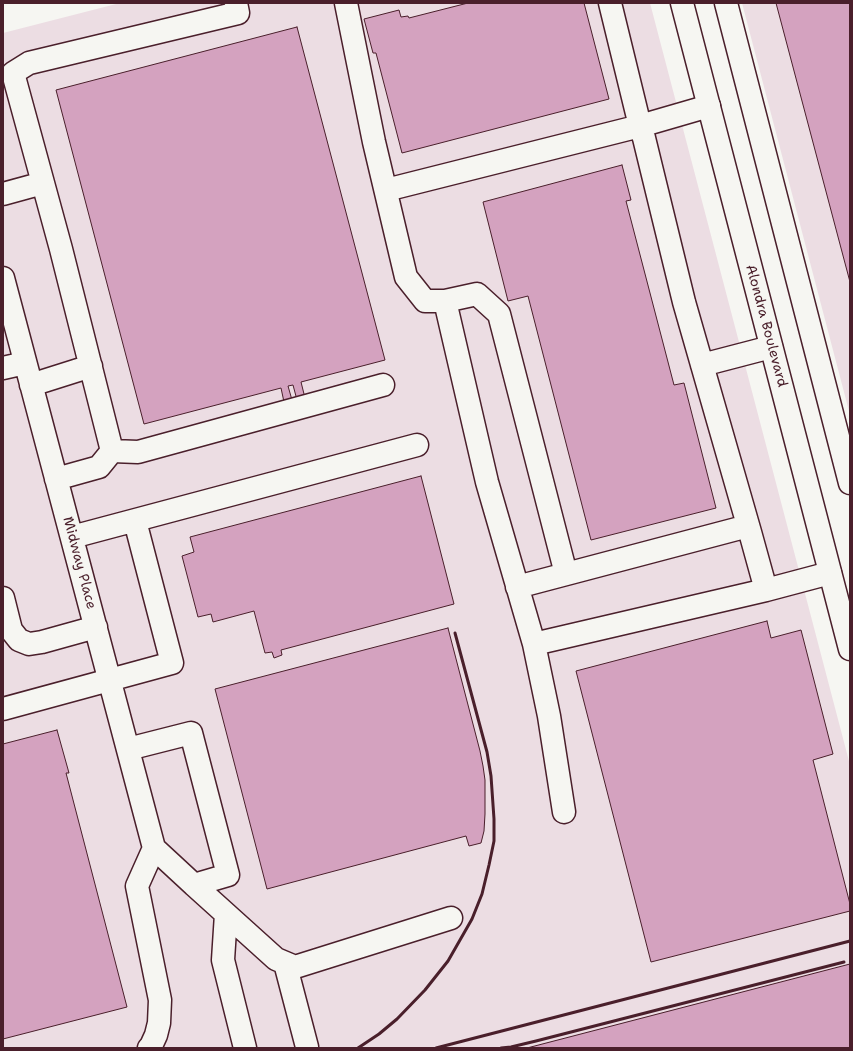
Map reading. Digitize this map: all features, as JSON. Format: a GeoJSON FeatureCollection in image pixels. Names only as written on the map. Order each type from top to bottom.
{"type":"FeatureCollection","features":[{"type":"Feature","properties":{"kind":"main road"},"geometry":{"type":"LineString","coordinates":[[112,451],[61,249],[13,73],[28,63],[238,13],[236,3]]}},
{"type":"Feature","properties":{"kind":"main road"},"geometry":{"type":"LineString","coordinates":[[346,3],[374,142],[406,277],[425,301],[445,301],[477,294],[499,314],[566,574]]}},
{"type":"Feature","properties":{"kind":"main road"},"geometry":{"type":"LineString","coordinates":[[610,3],[684,302],[766,590]]}},
{"type":"Feature","properties":{"kind":"main road","name":"Alondra Boulevard"},"geometry":{"type":"LineString","coordinates":[[682,3],[850,649]]}},
{"type":"Feature","properties":{"kind":"main road"},"geometry":{"type":"LineString","coordinates":[[726,3],[850,483]]}},
{"type":"Feature","properties":{"kind":"main road"},"geometry":{"type":"LineString","coordinates":[[386,190],[640,126],[709,106]]}},
{"type":"Feature","properties":{"kind":"main road"},"geometry":{"type":"LineString","coordinates":[[3,194],[43,183]]}},
{"type":"Feature","properties":{"kind":"main road","name":"Midway Place"},"geometry":{"type":"LineString","coordinates":[[3,278],[154,848]]}},
{"type":"Feature","properties":{"kind":"main road"},"geometry":{"type":"LineString","coordinates":[[445,301],[487,482],[534,644],[549,716],[564,812]]}},
{"type":"Feature","properties":{"kind":"main road"},"geometry":{"type":"LineString","coordinates":[[702,365],[771,347]]}},
{"type":"Feature","properties":{"kind":"main road"},"geometry":{"type":"LineString","coordinates":[[3,368],[25,363]]}},
{"type":"Feature","properties":{"kind":"main road"},"geometry":{"type":"LineString","coordinates":[[31,385],[91,366]]}},
{"type":"Feature","properties":{"kind":"main road"},"geometry":{"type":"LineString","coordinates":[[112,451],[138,452],[383,385]]}},
{"type":"Feature","properties":{"kind":"main road"},"geometry":{"type":"LineString","coordinates":[[72,537],[417,445]]}},
{"type":"Feature","properties":{"kind":"main road"},"geometry":{"type":"LineString","coordinates":[[56,479],[99,467],[112,451]]}},
{"type":"Feature","properties":{"kind":"main road"},"geometry":{"type":"LineString","coordinates":[[3,708],[172,663],[135,521]]}},
{"type":"Feature","properties":{"kind":"main road"},"geometry":{"type":"LineString","coordinates":[[517,587],[748,526]]}},
{"type":"Feature","properties":{"kind":"main road"},"geometry":{"type":"LineString","coordinates":[[534,644],[766,590],[830,573]]}},
{"type":"Feature","properties":{"kind":"main road"},"geometry":{"type":"LineString","coordinates":[[3,598],[11,630],[19,640],[29,644],[42,642],[96,627]]}},
{"type":"Feature","properties":{"kind":"main road"},"geometry":{"type":"LineString","coordinates":[[128,749],[191,733],[228,875],[194,884]]}},
{"type":"Feature","properties":{"kind":"main road"},"geometry":{"type":"LineString","coordinates":[[149,1048],[152,1046],[160,1023],[160,1000],[137,886],[154,848],[276,959],[295,967],[452,918]]}},
{"type":"Feature","properties":{"kind":"main road"},"geometry":{"type":"LineString","coordinates":[[226,914],[223,960],[245,1048]]}},
{"type":"Feature","properties":{"kind":"main road"},"geometry":{"type":"LineString","coordinates":[[285,963],[307,1046]]}},
{"type":"Feature","properties":{"kind":"shaded area"},"geometry":{"type":"Polygon","coordinates":[[[120,3],[650,3],[850,765],[850,1048],[3,1048],[3,33],[120,3]]]}},
{"type":"Feature","properties":{"kind":"shaded area"},"geometry":{"type":"Polygon","coordinates":[[[742,3],[850,3],[850,415],[742,3]]]}},
{"type":"Feature","properties":{"kind":"building"},"geometry":{"type":"Polygon","coordinates":[[[468,3],[584,3],[609,99],[402,153],[376,53],[373,53],[364,19],[399,10],[401,17],[408,16],[409,18],[468,3]]]}},
{"type":"Feature","properties":{"kind":"building"},"geometry":{"type":"Polygon","coordinates":[[[776,3],[850,3],[850,282],[776,3]]]}},
{"type":"Feature","properties":{"kind":"building"},"geometry":{"type":"Polygon","coordinates":[[[297,27],[385,360],[301,382],[305,398],[297,400],[293,385],[288,386],[292,400],[284,402],[281,388],[144,424],[56,90],[297,27]]]}},
{"type":"Feature","properties":{"kind":"building"},"geometry":{"type":"Polygon","coordinates":[[[622,165],[631,200],[626,201],[674,385],[684,383],[716,508],[591,540],[528,296],[508,301],[483,202],[622,165]]]}},
{"type":"Feature","properties":{"kind":"building"},"geometry":{"type":"Polygon","coordinates":[[[421,476],[454,604],[281,650],[282,655],[274,658],[272,652],[265,653],[254,611],[213,622],[211,614],[198,617],[182,556],[194,552],[190,537],[421,476]]]}},
{"type":"Feature","properties":{"kind":"building"},"geometry":{"type":"Polygon","coordinates":[[[767,621],[771,638],[801,630],[833,754],[813,760],[850,904],[850,911],[651,962],[576,671],[767,621]]]}},
{"type":"Feature","properties":{"kind":"building"},"geometry":{"type":"Polygon","coordinates":[[[448,628],[483,766],[485,780],[485,814],[484,831],[481,843],[469,846],[466,836],[267,889],[215,689],[448,628]]]}},
{"type":"Feature","properties":{"kind":"building"},"geometry":{"type":"Polygon","coordinates":[[[57,730],[69,773],[66,773],[127,1007],[3,1039],[3,744],[57,730]]]}},
{"type":"Feature","properties":{"kind":"building"},"geometry":{"type":"Polygon","coordinates":[[[850,964],[850,1048],[527,1048],[850,964]]]}},
{"type":"Feature","properties":{"kind":"railway"},"geometry":{"type":"LineString","coordinates":[[358,1048],[379,1034],[397,1019],[425,990],[448,961],[472,919],[482,894],[489,865],[494,841],[491,776],[487,752],[455,633]]}},
{"type":"Feature","properties":{"kind":"railway"},"geometry":{"type":"LineString","coordinates":[[436,1048],[850,941]]}},
{"type":"Feature","properties":{"kind":"railway"},"geometry":{"type":"LineString","coordinates":[[501,1048],[536,1041],[844,962]]}}]}
